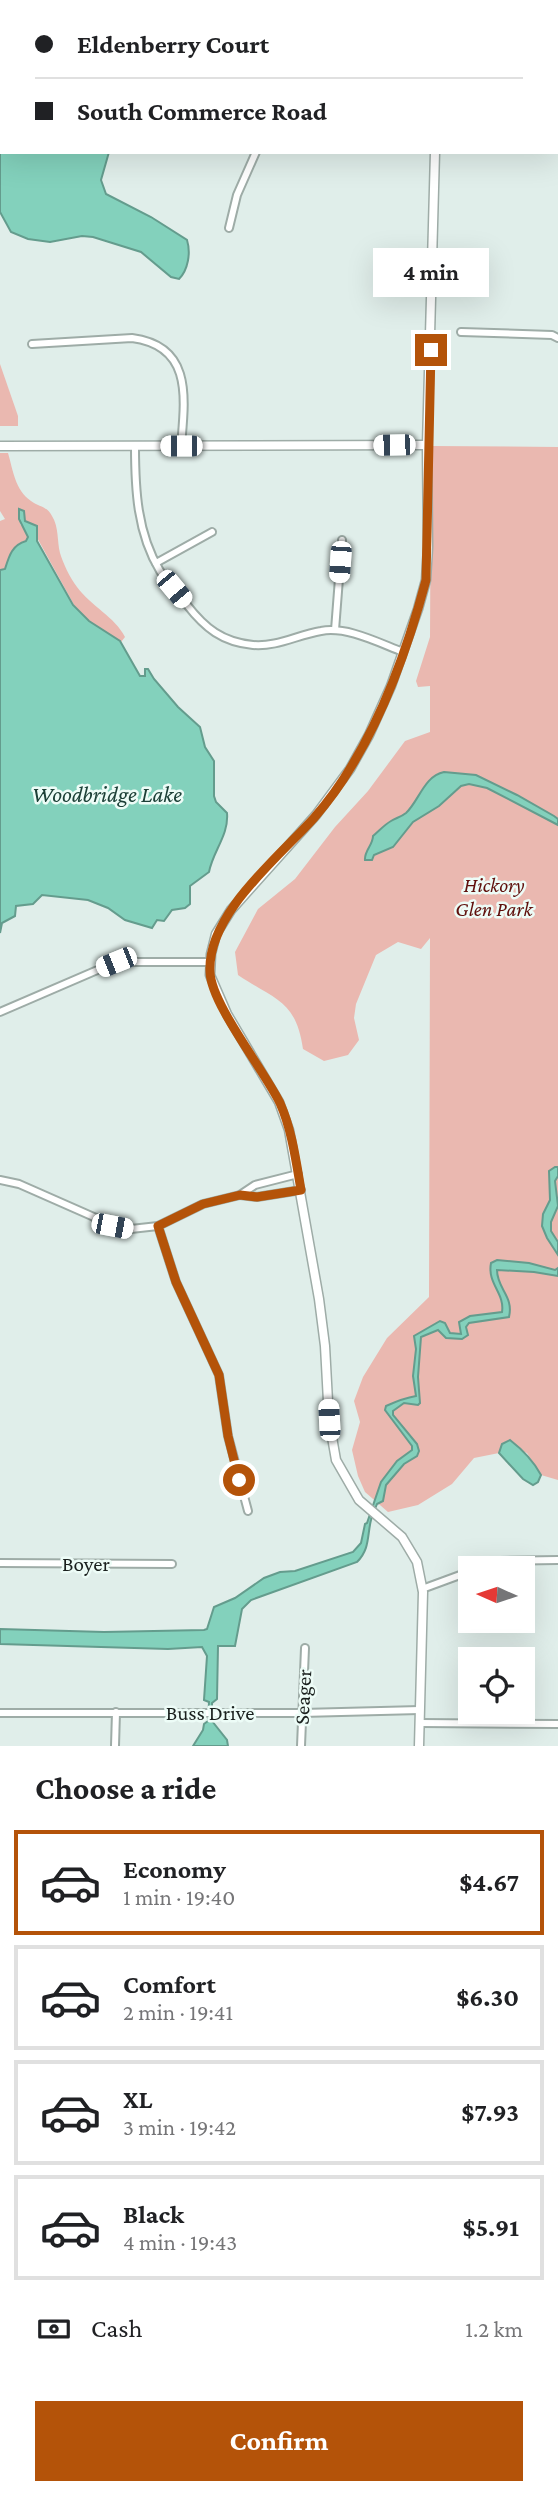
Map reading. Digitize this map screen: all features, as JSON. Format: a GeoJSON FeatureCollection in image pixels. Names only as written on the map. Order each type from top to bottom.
{"type":"FeatureCollection","features":[{"type":"Feature","properties":{"kind":"street"},"geometry":{"type":"LineString","coordinates":[[544,0],[558,0]]}},
{"type":"Feature","properties":{"kind":"street"},"geometry":{"type":"LineString","coordinates":[[229,228],[237,195],[255,154]]}},
{"type":"Feature","properties":{"kind":"street"},"geometry":{"type":"LineString","coordinates":[[419,1746],[422,1589],[417,1562],[402,1537],[359,1500],[337,1460],[329,1420],[325,1346],[319,1299],[289,1130],[279,1102],[216,994],[210,975],[210,962],[216,934],[231,910],[316,816],[350,769],[369,736],[391,686],[426,580],[435,154]]}},
{"type":"Feature","properties":{"kind":"street"},"geometry":{"type":"LineString","coordinates":[[461,332],[552,335],[558,338]]}},
{"type":"Feature","properties":{"kind":"street"},"geometry":{"type":"LineString","coordinates":[[32,344],[132,338],[149,340],[165,348],[173,358],[181,379],[181,446]]}},
{"type":"Feature","properties":{"kind":"street"},"geometry":{"type":"LineString","coordinates":[[0,446],[427,444]]}},
{"type":"Feature","properties":{"kind":"street"},"geometry":{"type":"LineString","coordinates":[[135,446],[138,511],[156,563],[199,621],[224,639],[254,645],[269,645],[319,631],[335,630],[403,652]]}},
{"type":"Feature","properties":{"kind":"street"},"geometry":{"type":"LineString","coordinates":[[156,563],[212,532]]}},
{"type":"Feature","properties":{"kind":"street"},"geometry":{"type":"LineString","coordinates":[[335,630],[342,540]]}},
{"type":"Feature","properties":{"kind":"street"},"geometry":{"type":"LineString","coordinates":[[0,1013],[116,962],[210,962]]}},
{"type":"Feature","properties":{"kind":"street"},"geometry":{"type":"LineString","coordinates":[[0,1180],[19,1184],[112,1226],[131,1229],[158,1226],[203,1204],[240,1195],[255,1185],[298,1174]]}},
{"type":"Feature","properties":{"kind":"street"},"geometry":{"type":"LineString","coordinates":[[240,1195],[257,1197],[301,1190]]}},
{"type":"Feature","properties":{"kind":"street"},"geometry":{"type":"LineString","coordinates":[[158,1226],[176,1282],[219,1375],[228,1436],[248,1511]]}},
{"type":"Feature","properties":{"kind":"street"},"geometry":{"type":"LineString","coordinates":[[536,1560],[558,1560]]}},
{"type":"Feature","properties":{"kind":"street","name":"Boyer"},"geometry":{"type":"LineString","coordinates":[[0,1563],[172,1564]]}},
{"type":"Feature","properties":{"kind":"street"},"geometry":{"type":"LineString","coordinates":[[422,1589],[458,1576]]}},
{"type":"Feature","properties":{"kind":"street","name":"Seager"},"geometry":{"type":"LineString","coordinates":[[300,1746],[306,1648]]}},
{"type":"Feature","properties":{"kind":"street","name":"Buss Drive"},"geometry":{"type":"LineString","coordinates":[[0,1713],[302,1713],[420,1710]]}},
{"type":"Feature","properties":{"kind":"street"},"geometry":{"type":"LineString","coordinates":[[115,1746],[116,1712]]}},
{"type":"Feature","properties":{"kind":"street"},"geometry":{"type":"LineString","coordinates":[[420,1723],[558,1724]]}},
{"type":"Feature","properties":{"kind":"green space"},"geometry":{"type":"Polygon","coordinates":[[[0,364],[18,416],[18,426],[0,426],[0,364]]]}},
{"type":"Feature","properties":{"kind":"green space","name":"Hickory Glen Park"},"geometry":{"type":"Polygon","coordinates":[[[431,446],[558,447],[558,1480],[541,1475],[527,1453],[502,1444],[499,1453],[474,1458],[452,1484],[418,1505],[388,1512],[365,1492],[358,1476],[352,1450],[360,1422],[354,1401],[363,1377],[387,1338],[429,1297],[430,938],[421,949],[398,942],[376,955],[356,1004],[354,1018],[359,1040],[348,1055],[324,1061],[303,1049],[295,1020],[282,1003],[238,975],[235,952],[258,909],[295,879],[335,827],[368,791],[405,741],[430,732],[430,686],[418,687],[416,681],[430,637],[431,446]]]}},
{"type":"Feature","properties":{"kind":"green space"},"geometry":{"type":"Polygon","coordinates":[[[0,453],[8,453],[21,491],[50,513],[56,525],[60,553],[69,575],[83,594],[121,630],[125,637],[121,642],[89,621],[74,605],[29,523],[25,521],[24,511],[20,524],[28,533],[27,540],[12,551],[6,569],[0,570],[0,521],[5,519],[0,511],[0,453]]]}},
{"type":"Feature","properties":{"kind":"water"},"geometry":{"type":"Polygon","coordinates":[[[0,154],[108,154],[101,180],[106,194],[151,217],[187,240],[188,261],[179,279],[171,277],[141,252],[93,237],[82,236],[50,242],[28,239],[11,232],[0,212],[0,154]]]}},
{"type":"Feature","properties":{"kind":"water","name":"Woodbridge Lake"},"geometry":{"type":"Polygon","coordinates":[[[19,509],[24,511],[25,521],[37,526],[37,541],[73,605],[89,621],[120,641],[140,676],[145,676],[145,669],[148,669],[178,707],[200,727],[205,747],[214,761],[214,796],[227,813],[223,836],[209,872],[190,886],[190,904],[185,908],[172,910],[164,921],[157,920],[152,928],[125,920],[108,908],[88,900],[42,895],[33,904],[16,906],[15,916],[2,923],[0,933],[0,570],[5,569],[14,548],[28,537],[19,519],[19,509]]]}},
{"type":"Feature","properties":{"kind":"water"},"geometry":{"type":"Polygon","coordinates":[[[444,772],[476,775],[554,816],[558,819],[558,825],[487,788],[469,784],[461,786],[439,806],[413,822],[393,847],[374,855],[372,860],[365,860],[373,836],[406,813],[431,778],[444,772]]]}},
{"type":"Feature","properties":{"kind":"water"},"geometry":{"type":"Polygon","coordinates":[[[558,1167],[555,1181],[558,1206],[551,1222],[551,1231],[558,1242],[558,1255],[542,1226],[543,1214],[550,1200],[549,1171],[558,1167]]]}},
{"type":"Feature","properties":{"kind":"water"},"geometry":{"type":"Polygon","coordinates":[[[497,1260],[529,1263],[555,1270],[558,1268],[558,1276],[497,1270],[509,1303],[509,1317],[469,1323],[466,1327],[468,1335],[462,1339],[446,1338],[438,1330],[421,1337],[418,1377],[420,1403],[404,1403],[393,1411],[393,1415],[417,1444],[419,1451],[386,1485],[383,1501],[377,1504],[372,1516],[366,1547],[361,1557],[357,1562],[251,1600],[242,1609],[235,1646],[218,1646],[217,1699],[212,1703],[212,1721],[227,1740],[228,1746],[193,1746],[208,1721],[209,1702],[204,1700],[207,1656],[202,1647],[168,1649],[0,1644],[0,1629],[104,1632],[204,1630],[207,1629],[214,1607],[235,1598],[264,1578],[353,1552],[361,1543],[365,1524],[381,1482],[397,1461],[412,1450],[412,1446],[385,1410],[386,1406],[416,1396],[413,1376],[416,1349],[414,1336],[440,1321],[445,1323],[450,1333],[461,1334],[459,1322],[470,1316],[502,1312],[501,1299],[490,1270],[491,1263],[497,1260]]]}},
{"type":"Feature","properties":{"kind":"water"},"geometry":{"type":"Polygon","coordinates":[[[510,1440],[535,1465],[541,1475],[533,1485],[523,1479],[499,1453],[502,1444],[510,1440]]]}},
{"type":"Feature","properties":{"kind":"route"},"geometry":{"type":"LineString","coordinates":[[239,1480],[228,1436],[219,1375],[176,1282],[158,1226],[203,1204],[240,1195],[257,1197],[301,1190],[284,1115],[259,1065],[216,994],[210,975],[211,954],[216,934],[231,910],[316,816],[350,769],[369,736],[391,686],[426,580],[431,350]]}}]}
